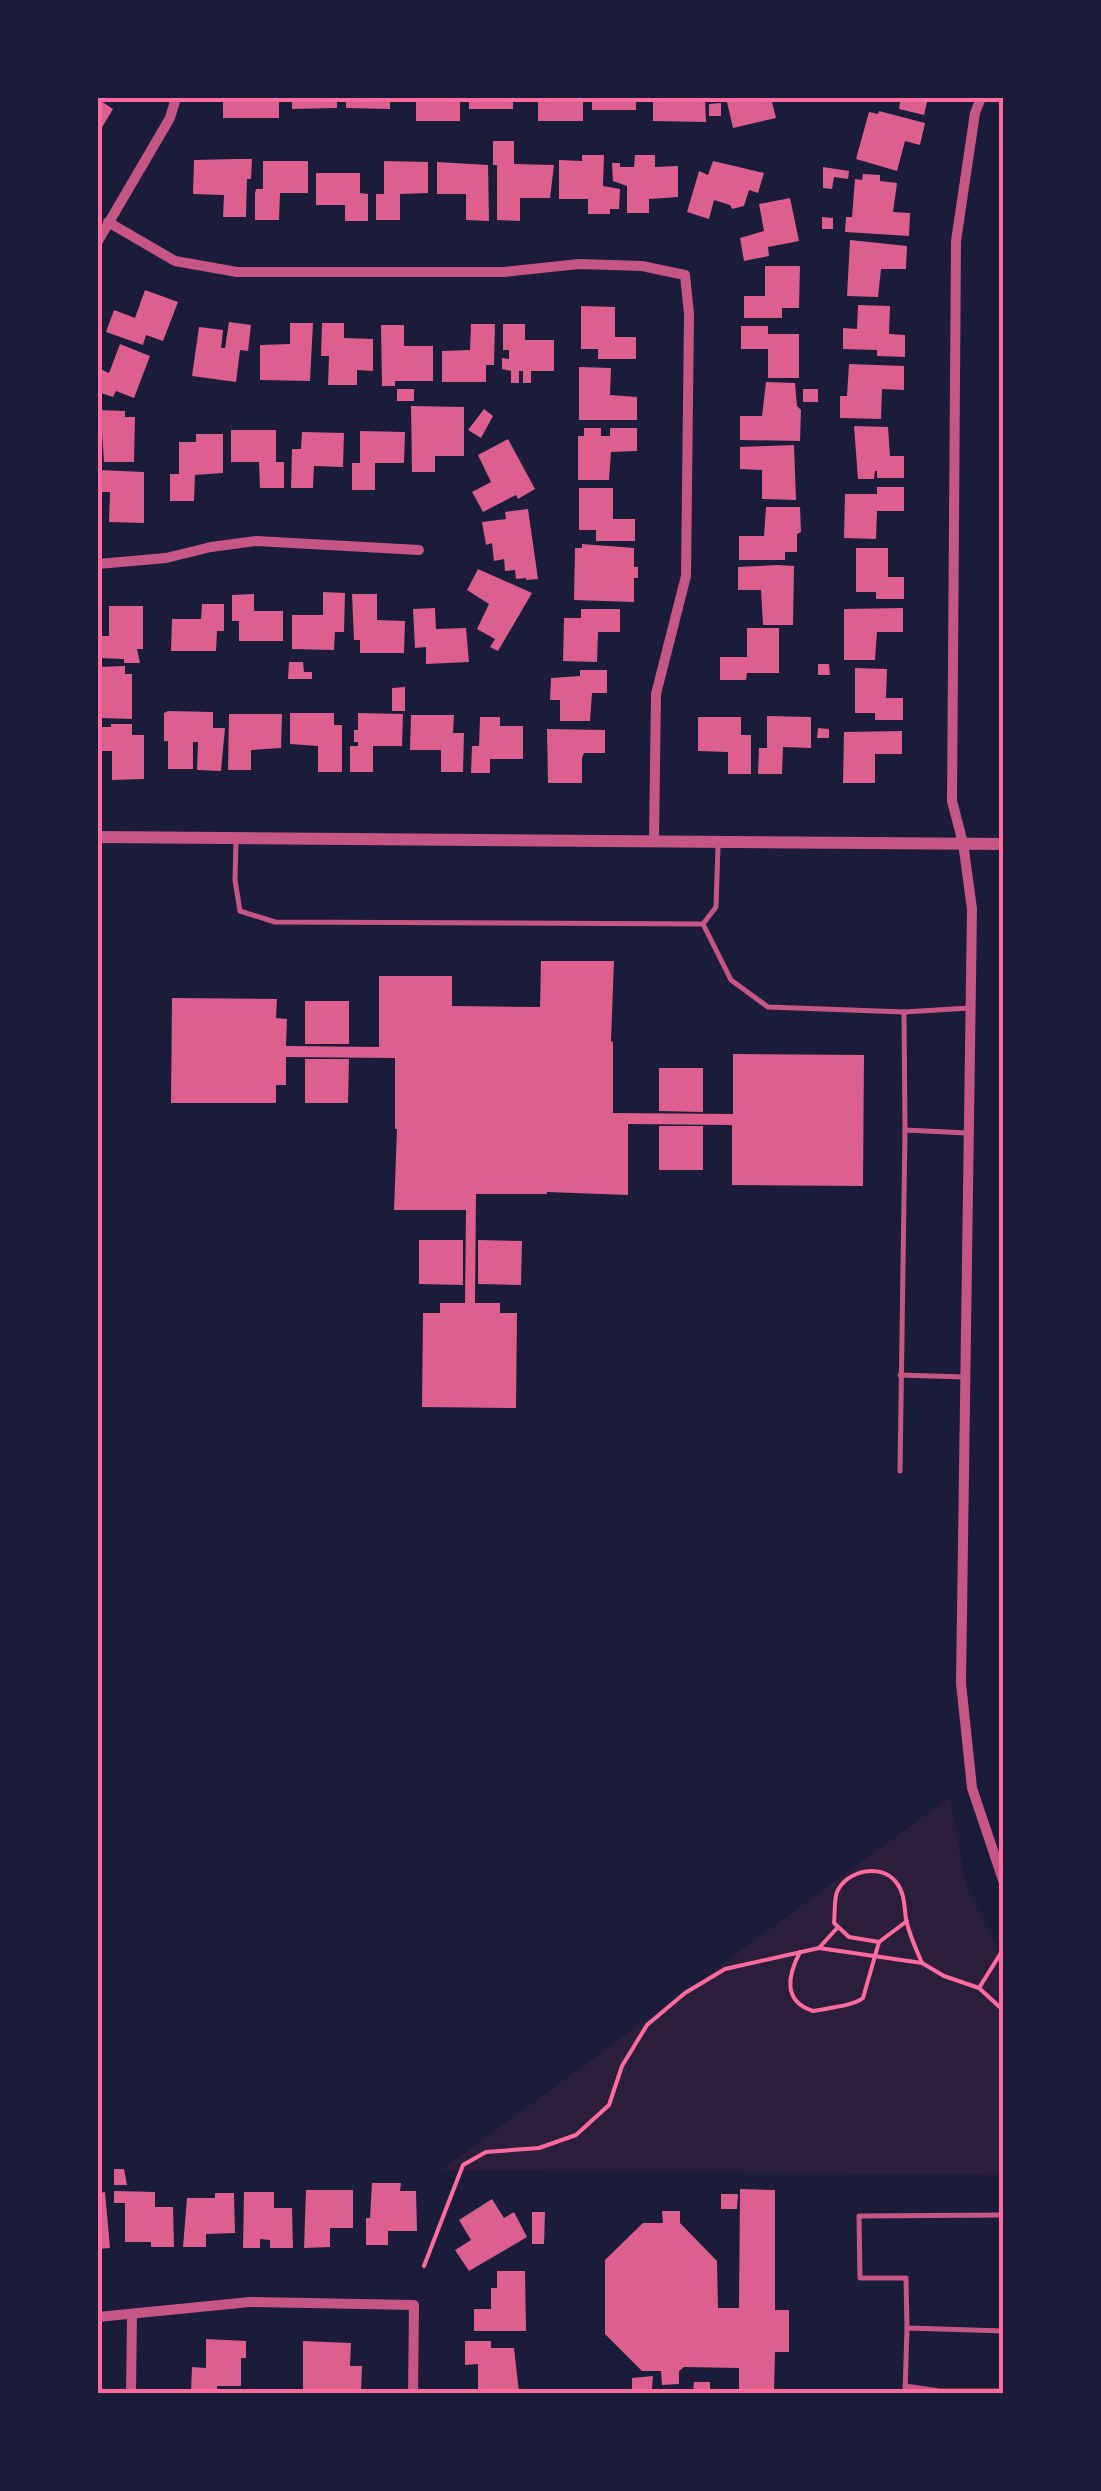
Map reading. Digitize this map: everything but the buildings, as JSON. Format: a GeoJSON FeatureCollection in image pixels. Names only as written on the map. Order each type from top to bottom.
{"type":"FeatureCollection","features":[{"type":"Feature","properties":{"kind":"street"},"geometry":{"type":"LineString","coordinates":[[98,241],[170,118],[176,98]]}},
{"type":"Feature","properties":{"kind":"street"},"geometry":{"type":"LineString","coordinates":[[981,98],[956,241],[952,801],[964,844],[972,909],[961,1683],[972,1788],[1004,1884]]}},
{"type":"Feature","properties":{"kind":"street"},"geometry":{"type":"LineString","coordinates":[[108,222],[175,260],[237,272],[504,272],[579,264],[642,266],[685,275],[689,314],[686,576],[656,694],[654,840]]}},
{"type":"Feature","properties":{"kind":"street"},"geometry":{"type":"LineString","coordinates":[[98,564],[166,558],[256,541],[419,550]]}},
{"type":"Feature","properties":{"kind":"street"},"geometry":{"type":"LineString","coordinates":[[98,837],[1004,844]]}},
{"type":"Feature","properties":{"kind":"street"},"geometry":{"type":"LineString","coordinates":[[98,2317],[250,2302],[414,2305],[413,2394]]}},
{"type":"Feature","properties":{"kind":"street"},"geometry":{"type":"LineString","coordinates":[[131,2394],[132,2315]]}},
{"type":"Feature","properties":{"kind":"lane"},"geometry":{"type":"LineString","coordinates":[[236,838],[234,880],[240,911],[275,922],[703,924]]}},
{"type":"Feature","properties":{"kind":"lane"},"geometry":{"type":"LineString","coordinates":[[703,924],[716,906],[718,841]]}},
{"type":"Feature","properties":{"kind":"lane"},"geometry":{"type":"LineString","coordinates":[[703,924],[731,980],[768,1007],[904,1012],[970,1008]]}},
{"type":"Feature","properties":{"kind":"lane"},"geometry":{"type":"LineString","coordinates":[[900,1472],[904,1012]]}},
{"type":"Feature","properties":{"kind":"lane"},"geometry":{"type":"LineString","coordinates":[[905,1130],[968,1132]]}},
{"type":"Feature","properties":{"kind":"lane"},"geometry":{"type":"LineString","coordinates":[[900,1375],[964,1377]]}},
{"type":"Feature","properties":{"kind":"lane"},"geometry":{"type":"LineString","coordinates":[[1004,2215],[859,2216],[860,2278],[906,2278],[905,2390],[1004,2391]]}},
{"type":"Feature","properties":{"kind":"lane"},"geometry":{"type":"LineString","coordinates":[[907,2328],[1004,2331]]}},
{"type":"Feature","properties":{"kind":"path"},"geometry":{"type":"LineString","coordinates":[[878,1942],[848,1938],[834,1923],[837,1892],[850,1876],[870,1870],[889,1876],[898,1884],[922,1964]]}},
{"type":"Feature","properties":{"kind":"path"},"geometry":{"type":"LineString","coordinates":[[800,1952],[788,1978],[798,2002],[813,2010],[837,2004],[851,2006],[863,1998],[878,1942],[906,1921]]}},
{"type":"Feature","properties":{"kind":"path"},"geometry":{"type":"LineString","coordinates":[[820,1948],[838,1927]]}},
{"type":"Feature","properties":{"kind":"path"},"geometry":{"type":"LineString","coordinates":[[424,2266],[462,2165],[486,2152],[539,2148],[576,2135],[609,2105],[622,2066],[647,2025],[725,1969],[820,1948],[876,1955],[922,1964],[979,1988],[1004,2010]]}},
{"type":"Feature","properties":{"kind":"path"},"geometry":{"type":"LineString","coordinates":[[979,1988],[1004,1948]]}},
{"type":"Feature","properties":{"kind":"shaded area"},"geometry":{"type":"Polygon","coordinates":[[[950,1797],[966,1886],[1003,1959],[1003,2175],[441,2170],[950,1797]]]}}]}
